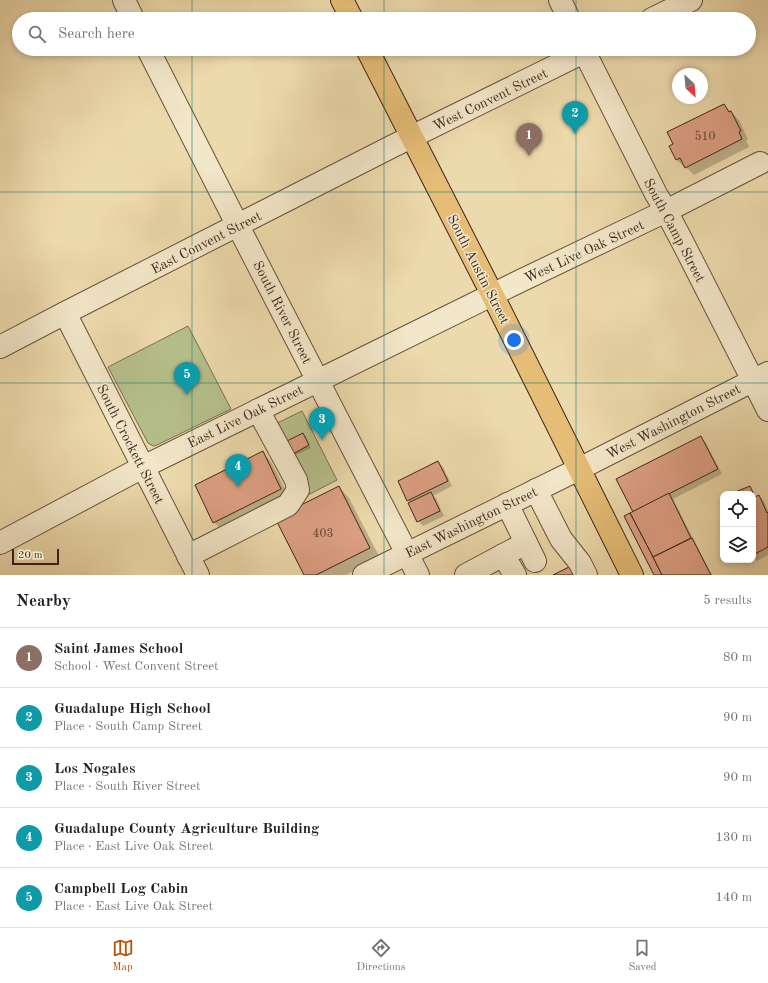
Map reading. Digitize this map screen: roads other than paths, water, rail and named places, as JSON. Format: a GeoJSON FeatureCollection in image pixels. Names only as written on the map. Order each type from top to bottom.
{"type":"FeatureCollection","features":[{"type":"Feature","properties":{"kind":"main road"},"geometry":{"type":"LineString","coordinates":[[342,0],[348,12]]}},
{"type":"Feature","properties":{"kind":"main road","name":"South Austin Street"},"geometry":{"type":"LineString","coordinates":[[371,56],[492,294],[579,469],[629,574]]}},
{"type":"Feature","properties":{"kind":"street"},"geometry":{"type":"LineString","coordinates":[[124,0],[130,12]]}},
{"type":"Feature","properties":{"kind":"street"},"geometry":{"type":"LineString","coordinates":[[560,0],[566,12]]}},
{"type":"Feature","properties":{"kind":"street"},"geometry":{"type":"LineString","coordinates":[[666,12],[691,0]]}},
{"type":"Feature","properties":{"kind":"street","name":"South River Street"},"geometry":{"type":"LineString","coordinates":[[152,56],[418,575]]}},
{"type":"Feature","properties":{"kind":"street","name":"West Convent Street"},"geometry":{"type":"LineString","coordinates":[[412,138],[574,56]]}},
{"type":"Feature","properties":{"kind":"street","name":"South Camp Street"},"geometry":{"type":"LineString","coordinates":[[589,56],[656,194],[760,376],[768,410]]}},
{"type":"Feature","properties":{"kind":"street","name":"East Convent Street"},"geometry":{"type":"LineString","coordinates":[[0,347],[412,138]]}},
{"type":"Feature","properties":{"kind":"street","name":"West Live Oak Street"},"geometry":{"type":"LineString","coordinates":[[492,294],[666,212],[760,163]]}},
{"type":"Feature","properties":{"kind":"street","name":"East Live Oak Street"},"geometry":{"type":"LineString","coordinates":[[0,542],[143,467],[492,294]]}},
{"type":"Feature","properties":{"kind":"street","name":"South Crockett Street"},"geometry":{"type":"LineString","coordinates":[[65,313],[193,566]]}},
{"type":"Feature","properties":{"kind":"street","name":"West Washington Street"},"geometry":{"type":"LineString","coordinates":[[579,469],[760,376]]}},
{"type":"Feature","properties":{"kind":"street"},"geometry":{"type":"LineString","coordinates":[[193,566],[288,505],[298,490],[296,480],[258,410]]}},
{"type":"Feature","properties":{"kind":"street","name":"East Washington Street"},"geometry":{"type":"LineString","coordinates":[[364,575],[579,469]]}},
{"type":"Feature","properties":{"kind":"street"},"geometry":{"type":"LineString","coordinates":[[536,490],[561,539],[580,563],[586,575]]}},
{"type":"Feature","properties":{"kind":"street"},"geometry":{"type":"LineString","coordinates":[[466,575],[504,555],[531,552],[507,504]]}},
{"type":"Feature","properties":{"kind":"street"},"geometry":{"type":"LineString","coordinates":[[504,555],[515,575]]}},
{"type":"Feature","properties":{"kind":"place","name":"Guadalupe High School"},"geometry":{"type":"Point","coordinates":[575,134]}},
{"type":"Feature","properties":{"kind":"place","name":"Saint James School"},"geometry":{"type":"Point","coordinates":[529,156]}},
{"type":"Feature","properties":{"kind":"place","name":"Campbell Log Cabin"},"geometry":{"type":"Point","coordinates":[187,395]}},
{"type":"Feature","properties":{"kind":"place","name":"Los Nogales"},"geometry":{"type":"Point","coordinates":[322,440]}},
{"type":"Feature","properties":{"kind":"place","name":"Guadalupe County Agriculture Building"},"geometry":{"type":"Point","coordinates":[238,487]}}]}
